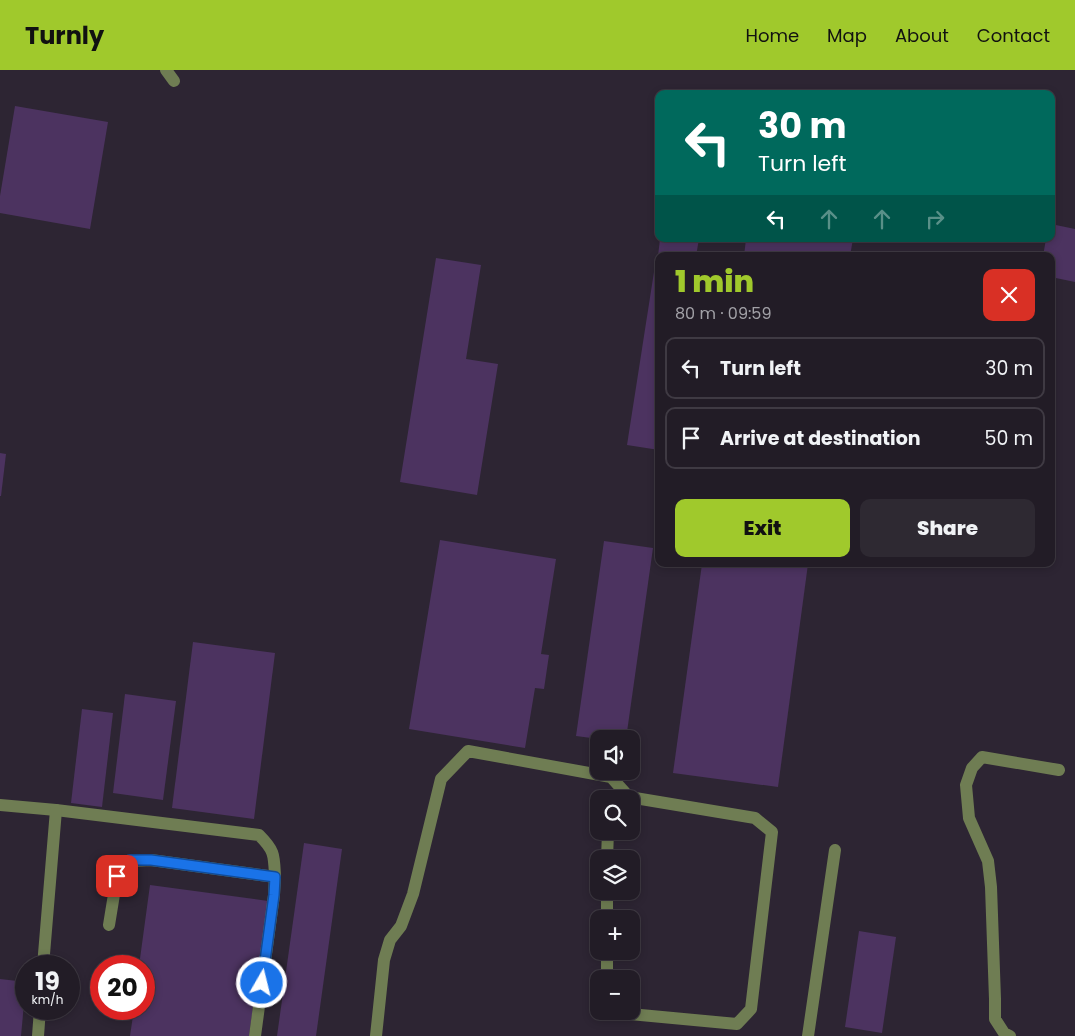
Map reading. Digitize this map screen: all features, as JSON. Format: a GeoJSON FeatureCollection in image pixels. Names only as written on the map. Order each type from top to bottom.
{"type":"FeatureCollection","features":[{"type":"Feature","properties":{"kind":"lane"},"geometry":{"type":"LineString","coordinates":[[166,70],[174,81]]}},
{"type":"Feature","properties":{"kind":"lane"},"geometry":{"type":"LineString","coordinates":[[376,1036],[384,960],[390,940],[401,926],[413,894],[441,779],[468,751],[611,777],[622,790]]}},
{"type":"Feature","properties":{"kind":"lane"},"geometry":{"type":"LineString","coordinates":[[1010,1036],[1004,1033],[995,1019],[992,886],[988,862],[969,818],[966,785],[972,768],[982,758],[1058,770]]}},
{"type":"Feature","properties":{"kind":"lane"},"geometry":{"type":"LineString","coordinates":[[640,800],[755,818],[772,832],[751,1009],[737,1024],[640,1015]]}},
{"type":"Feature","properties":{"kind":"lane"},"geometry":{"type":"LineString","coordinates":[[0,805],[259,835],[273,853],[275,877],[255,1036]]}},
{"type":"Feature","properties":{"kind":"lane"},"geometry":{"type":"LineString","coordinates":[[44,955],[56,810]]}},
{"type":"Feature","properties":{"kind":"lane"},"geometry":{"type":"LineString","coordinates":[[808,1036],[835,850]]}},
{"type":"Feature","properties":{"kind":"lane"},"geometry":{"type":"LineString","coordinates":[[109,925],[117,876],[130,860],[151,860],[275,877]]}},
{"type":"Feature","properties":{"kind":"lane"},"geometry":{"type":"LineString","coordinates":[[38,1036],[39,1020]]}},
{"type":"Feature","properties":{"kind":"building"},"geometry":{"type":"Polygon","coordinates":[[[15,106],[108,122],[90,229],[0,213],[0,196],[15,106]]]}},
{"type":"Feature","properties":{"kind":"building"},"geometry":{"type":"Polygon","coordinates":[[[1055,225],[1075,229],[1075,282],[1055,278],[1055,252],[1044,252],[1045,242],[1055,242],[1055,225]]]}},
{"type":"Feature","properties":{"kind":"building"},"geometry":{"type":"Polygon","coordinates":[[[660,242],[698,242],[697,252],[658,252],[660,242]]]}},
{"type":"Feature","properties":{"kind":"building"},"geometry":{"type":"Polygon","coordinates":[[[746,242],[852,242],[851,252],[744,252],[746,242]]]}},
{"type":"Feature","properties":{"kind":"building"},"geometry":{"type":"Polygon","coordinates":[[[436,258],[481,265],[466,359],[498,364],[477,495],[400,482],[436,258]]]}},
{"type":"Feature","properties":{"kind":"building"},"geometry":{"type":"Polygon","coordinates":[[[655,265],[655,449],[627,445],[655,265]]]}},
{"type":"Feature","properties":{"kind":"building"},"geometry":{"type":"Polygon","coordinates":[[[0,453],[6,454],[1,496],[0,496],[0,453]]]}},
{"type":"Feature","properties":{"kind":"building"},"geometry":{"type":"Polygon","coordinates":[[[440,540],[556,559],[541,654],[549,655],[544,689],[535,688],[525,748],[409,729],[440,540]]]}},
{"type":"Feature","properties":{"kind":"building"},"geometry":{"type":"Polygon","coordinates":[[[604,541],[653,548],[627,730],[590,730],[590,738],[576,736],[604,541]]]}},
{"type":"Feature","properties":{"kind":"building"},"geometry":{"type":"Polygon","coordinates":[[[702,567],[808,567],[778,787],[673,773],[702,567]]]}},
{"type":"Feature","properties":{"kind":"building"},"geometry":{"type":"Polygon","coordinates":[[[193,642],[275,653],[254,819],[172,808],[193,642]]]}},
{"type":"Feature","properties":{"kind":"building"},"geometry":{"type":"Polygon","coordinates":[[[125,694],[176,701],[163,800],[113,793],[125,694]]]}},
{"type":"Feature","properties":{"kind":"building"},"geometry":{"type":"Polygon","coordinates":[[[82,709],[113,713],[102,807],[71,803],[82,709]]]}},
{"type":"Feature","properties":{"kind":"building"},"geometry":{"type":"Polygon","coordinates":[[[304,843],[342,849],[316,1036],[277,1036],[304,843]]]}},
{"type":"Feature","properties":{"kind":"building"},"geometry":{"type":"Polygon","coordinates":[[[150,885],[268,901],[249,1036],[130,1036],[132,1020],[155,1020],[155,955],[140,955],[150,885]]]}},
{"type":"Feature","properties":{"kind":"building"},"geometry":{"type":"Polygon","coordinates":[[[859,931],[896,937],[882,1033],[845,1027],[859,931]]]}},
{"type":"Feature","properties":{"kind":"building"},"geometry":{"type":"Polygon","coordinates":[[[0,979],[15,981],[15,1020],[22,1020],[21,1036],[0,1036],[0,979]]]}},
{"type":"Feature","properties":{"kind":"route"},"geometry":{"type":"LineString","coordinates":[[117,876],[130,860],[151,860],[275,877],[262,983]]}}]}
